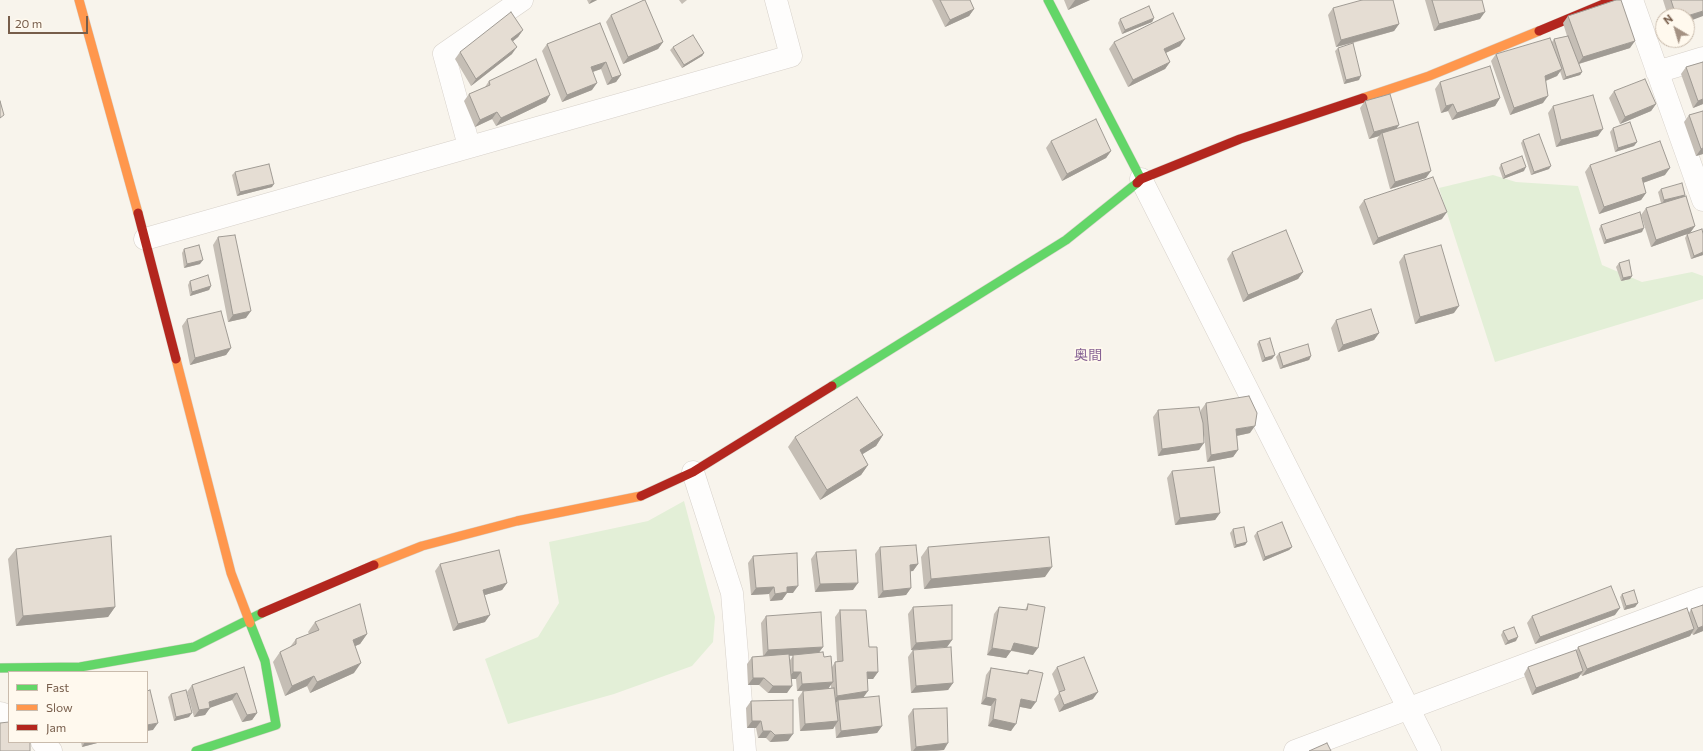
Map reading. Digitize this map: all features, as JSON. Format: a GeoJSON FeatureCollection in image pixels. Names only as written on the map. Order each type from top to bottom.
{"type":"FeatureCollection","features":[{"type":"Feature","properties":{"kind":"street"},"geometry":{"type":"LineString","coordinates":[[79,0],[145,239],[231,573],[265,661],[276,725],[196,751]]}},
{"type":"Feature","properties":{"kind":"street"},"geometry":{"type":"LineString","coordinates":[[469,146],[444,54],[522,0]]}},
{"type":"Feature","properties":{"kind":"street"},"geometry":{"type":"LineString","coordinates":[[145,239],[791,56],[776,0]]}},
{"type":"Feature","properties":{"kind":"street"},"geometry":{"type":"LineString","coordinates":[[1048,0],[1141,179],[1430,751]]}},
{"type":"Feature","properties":{"kind":"street"},"geometry":{"type":"LineString","coordinates":[[0,668],[80,667],[194,647],[250,619],[341,578],[422,546],[517,522],[642,496],[693,472],[764,430],[1066,240],[1141,179],[1240,139],[1428,76],[1612,0]]}},
{"type":"Feature","properties":{"kind":"street"},"geometry":{"type":"LineString","coordinates":[[1632,0],[1703,200]]}},
{"type":"Feature","properties":{"kind":"street"},"geometry":{"type":"LineString","coordinates":[[1657,72],[1703,58]]}},
{"type":"Feature","properties":{"kind":"street"},"geometry":{"type":"LineString","coordinates":[[693,472],[732,593],[744,751]]}},
{"type":"Feature","properties":{"kind":"street"},"geometry":{"type":"LineString","coordinates":[[1295,751],[1703,598]]}},
{"type":"Feature","properties":{"kind":"street"},"geometry":{"type":"LineString","coordinates":[[43,743],[51,751]]}},
{"type":"Feature","properties":{"kind":"green space"},"geometry":{"type":"Polygon","coordinates":[[[1493,175],[1516,182],[1578,186],[1602,265],[1642,282],[1692,272],[1703,276],[1703,299],[1495,362],[1439,188],[1493,175]]]}},
{"type":"Feature","properties":{"kind":"green space"},"geometry":{"type":"Polygon","coordinates":[[[684,501],[715,617],[713,642],[692,666],[614,694],[508,724],[485,659],[538,637],[559,603],[549,542],[648,521],[684,501]]]}},
{"type":"Feature","properties":{"kind":"building"},"geometry":{"type":"Polygon","coordinates":[[[644,0],[663,42],[628,57],[611,15],[644,0]]]}},
{"type":"Feature","properties":{"kind":"building"},"geometry":{"type":"Polygon","coordinates":[[[940,0],[970,0],[974,9],[950,20],[940,0]]]}},
{"type":"Feature","properties":{"kind":"building"},"geometry":{"type":"Polygon","coordinates":[[[1362,0],[1393,0],[1399,24],[1341,40],[1333,8],[1362,0]]]}},
{"type":"Feature","properties":{"kind":"building"},"geometry":{"type":"Polygon","coordinates":[[[1432,0],[1482,0],[1485,12],[1439,24],[1432,0]]]}},
{"type":"Feature","properties":{"kind":"building"},"geometry":{"type":"Polygon","coordinates":[[[1616,0],[1621,0],[1635,41],[1583,57],[1568,16],[1616,0]]]}},
{"type":"Feature","properties":{"kind":"building"},"geometry":{"type":"Polygon","coordinates":[[[1671,0],[1703,0],[1703,11],[1695,14],[1695,8],[1674,8],[1671,0]]]}},
{"type":"Feature","properties":{"kind":"building"},"geometry":{"type":"Polygon","coordinates":[[[1149,6],[1154,18],[1125,30],[1120,19],[1149,6]]]}},
{"type":"Feature","properties":{"kind":"building"},"geometry":{"type":"Polygon","coordinates":[[[511,12],[523,30],[511,39],[517,47],[476,79],[460,52],[511,12]]]}},
{"type":"Feature","properties":{"kind":"building"},"geometry":{"type":"Polygon","coordinates":[[[1173,13],[1185,39],[1164,49],[1170,62],[1133,80],[1114,42],[1173,13]]]}},
{"type":"Feature","properties":{"kind":"building"},"geometry":{"type":"Polygon","coordinates":[[[600,23],[621,75],[612,78],[606,62],[591,67],[597,83],[567,95],[547,44],[600,23]]]}},
{"type":"Feature","properties":{"kind":"building"},"geometry":{"type":"Polygon","coordinates":[[[693,35],[704,53],[684,65],[673,47],[693,35]]]}},
{"type":"Feature","properties":{"kind":"building"},"geometry":{"type":"Polygon","coordinates":[[[1568,36],[1582,72],[1566,77],[1554,39],[1568,36]]]}},
{"type":"Feature","properties":{"kind":"building"},"geometry":{"type":"Polygon","coordinates":[[[1550,38],[1562,69],[1545,76],[1548,96],[1514,108],[1496,54],[1550,38]]]}},
{"type":"Feature","properties":{"kind":"building"},"geometry":{"type":"Polygon","coordinates":[[[1353,43],[1361,76],[1346,80],[1338,48],[1353,43]]]}},
{"type":"Feature","properties":{"kind":"building"},"geometry":{"type":"Polygon","coordinates":[[[536,59],[550,95],[501,118],[497,112],[480,120],[469,94],[490,85],[489,81],[536,59]]]}},
{"type":"Feature","properties":{"kind":"building"},"geometry":{"type":"Polygon","coordinates":[[[1703,62],[1703,99],[1698,101],[1686,67],[1703,62]]]}},
{"type":"Feature","properties":{"kind":"building"},"geometry":{"type":"Polygon","coordinates":[[[1490,66],[1500,98],[1457,113],[1453,104],[1446,106],[1440,82],[1490,66]]]}},
{"type":"Feature","properties":{"kind":"building"},"geometry":{"type":"Polygon","coordinates":[[[1645,79],[1656,104],[1625,117],[1614,91],[1645,79]]]}},
{"type":"Feature","properties":{"kind":"building"},"geometry":{"type":"Polygon","coordinates":[[[1390,94],[1399,125],[1374,132],[1365,101],[1390,94]]]}},
{"type":"Feature","properties":{"kind":"building"},"geometry":{"type":"Polygon","coordinates":[[[1593,95],[1603,129],[1561,140],[1553,106],[1593,95]]]}},
{"type":"Feature","properties":{"kind":"building"},"geometry":{"type":"Polygon","coordinates":[[[0,101],[4,115],[0,118],[0,101]]]}},
{"type":"Feature","properties":{"kind":"building"},"geometry":{"type":"Polygon","coordinates":[[[1703,111],[1703,148],[1701,149],[1689,115],[1703,111]]]}},
{"type":"Feature","properties":{"kind":"building"},"geometry":{"type":"Polygon","coordinates":[[[1096,119],[1111,151],[1067,174],[1051,141],[1096,119]]]}},
{"type":"Feature","properties":{"kind":"building"},"geometry":{"type":"Polygon","coordinates":[[[1418,122],[1431,171],[1395,182],[1382,133],[1418,122]]]}},
{"type":"Feature","properties":{"kind":"building"},"geometry":{"type":"Polygon","coordinates":[[[1630,122],[1637,142],[1618,148],[1613,128],[1630,122]]]}},
{"type":"Feature","properties":{"kind":"building"},"geometry":{"type":"Polygon","coordinates":[[[1539,134],[1551,166],[1534,172],[1523,140],[1539,134]]]}},
{"type":"Feature","properties":{"kind":"building"},"geometry":{"type":"Polygon","coordinates":[[[1660,141],[1670,168],[1642,178],[1646,193],[1604,207],[1590,165],[1660,141]]]}},
{"type":"Feature","properties":{"kind":"building"},"geometry":{"type":"Polygon","coordinates":[[[1522,156],[1526,167],[1505,176],[1501,164],[1522,156]]]}},
{"type":"Feature","properties":{"kind":"building"},"geometry":{"type":"Polygon","coordinates":[[[269,164],[274,184],[240,192],[235,172],[269,164]]]}},
{"type":"Feature","properties":{"kind":"building"},"geometry":{"type":"Polygon","coordinates":[[[1433,177],[1447,212],[1378,238],[1364,200],[1433,177]]]}},
{"type":"Feature","properties":{"kind":"building"},"geometry":{"type":"Polygon","coordinates":[[[1682,183],[1685,195],[1664,200],[1661,189],[1682,183]]]}},
{"type":"Feature","properties":{"kind":"building"},"geometry":{"type":"Polygon","coordinates":[[[1686,196],[1695,226],[1656,240],[1646,208],[1686,196]]]}},
{"type":"Feature","properties":{"kind":"building"},"geometry":{"type":"Polygon","coordinates":[[[1640,212],[1644,228],[1606,240],[1601,225],[1640,212]]]}},
{"type":"Feature","properties":{"kind":"building"},"geometry":{"type":"Polygon","coordinates":[[[1702,229],[1703,252],[1694,256],[1687,234],[1702,229]]]}},
{"type":"Feature","properties":{"kind":"building"},"geometry":{"type":"Polygon","coordinates":[[[1286,230],[1303,272],[1248,295],[1232,252],[1286,230]]]}},
{"type":"Feature","properties":{"kind":"building"},"geometry":{"type":"Polygon","coordinates":[[[235,235],[251,311],[233,315],[218,237],[235,235]]]}},
{"type":"Feature","properties":{"kind":"building"},"geometry":{"type":"Polygon","coordinates":[[[199,245],[203,260],[187,264],[184,249],[199,245]]]}},
{"type":"Feature","properties":{"kind":"building"},"geometry":{"type":"Polygon","coordinates":[[[1441,245],[1459,306],[1420,317],[1404,255],[1441,245]]]}},
{"type":"Feature","properties":{"kind":"building"},"geometry":{"type":"Polygon","coordinates":[[[1629,260],[1632,276],[1623,278],[1619,263],[1629,260]]]}},
{"type":"Feature","properties":{"kind":"building"},"geometry":{"type":"Polygon","coordinates":[[[208,275],[211,286],[192,292],[190,281],[208,275]]]}},
{"type":"Feature","properties":{"kind":"building"},"geometry":{"type":"Polygon","coordinates":[[[1371,309],[1379,333],[1343,345],[1336,320],[1371,309]]]}},
{"type":"Feature","properties":{"kind":"building"},"geometry":{"type":"Polygon","coordinates":[[[221,311],[231,348],[195,358],[187,319],[221,311]]]}},
{"type":"Feature","properties":{"kind":"building"},"geometry":{"type":"Polygon","coordinates":[[[1270,338],[1275,355],[1265,358],[1259,341],[1270,338]]]}},
{"type":"Feature","properties":{"kind":"building"},"geometry":{"type":"Polygon","coordinates":[[[1308,344],[1311,356],[1283,366],[1279,353],[1308,344]]]}},
{"type":"Feature","properties":{"kind":"building"},"geometry":{"type":"Polygon","coordinates":[[[1249,396],[1257,413],[1255,426],[1236,429],[1238,450],[1211,455],[1206,403],[1249,396]]]}},
{"type":"Feature","properties":{"kind":"building"},"geometry":{"type":"Polygon","coordinates":[[[857,397],[883,435],[860,450],[868,465],[827,490],[795,437],[857,397]]]}},
{"type":"Feature","properties":{"kind":"building"},"geometry":{"type":"Polygon","coordinates":[[[1199,407],[1203,423],[1204,443],[1162,449],[1158,410],[1199,407]]]}},
{"type":"Feature","properties":{"kind":"building"},"geometry":{"type":"Polygon","coordinates":[[[1214,467],[1220,513],[1180,518],[1172,471],[1214,467]]]}},
{"type":"Feature","properties":{"kind":"building"},"geometry":{"type":"Polygon","coordinates":[[[1282,522],[1292,547],[1265,557],[1257,532],[1282,522]]]}},
{"type":"Feature","properties":{"kind":"building"},"geometry":{"type":"Polygon","coordinates":[[[1244,527],[1247,542],[1236,545],[1233,529],[1244,527]]]}},
{"type":"Feature","properties":{"kind":"building"},"geometry":{"type":"Polygon","coordinates":[[[111,536],[115,607],[23,616],[16,549],[111,536]]]}},
{"type":"Feature","properties":{"kind":"building"},"geometry":{"type":"Polygon","coordinates":[[[1049,537],[1052,567],[931,579],[928,547],[1049,537]]]}},
{"type":"Feature","properties":{"kind":"building"},"geometry":{"type":"Polygon","coordinates":[[[916,545],[918,564],[910,565],[911,588],[883,591],[880,547],[916,545]]]}},
{"type":"Feature","properties":{"kind":"building"},"geometry":{"type":"Polygon","coordinates":[[[499,550],[507,583],[483,590],[490,615],[458,624],[440,564],[499,550]]]}},
{"type":"Feature","properties":{"kind":"building"},"geometry":{"type":"Polygon","coordinates":[[[856,550],[858,583],[820,584],[816,552],[856,550]]]}},
{"type":"Feature","properties":{"kind":"building"},"geometry":{"type":"Polygon","coordinates":[[[797,553],[798,586],[787,587],[787,592],[775,594],[774,587],[756,588],[753,556],[797,553]]]}},
{"type":"Feature","properties":{"kind":"building"},"geometry":{"type":"Polygon","coordinates":[[[1611,586],[1620,608],[1540,637],[1532,616],[1611,586]]]}},
{"type":"Feature","properties":{"kind":"building"},"geometry":{"type":"Polygon","coordinates":[[[1634,590],[1638,603],[1626,606],[1622,594],[1634,590]]]}},
{"type":"Feature","properties":{"kind":"building"},"geometry":{"type":"Polygon","coordinates":[[[360,604],[367,634],[353,640],[361,663],[317,682],[314,676],[292,686],[280,652],[296,644],[296,639],[319,630],[315,622],[360,604]]]}},
{"type":"Feature","properties":{"kind":"building"},"geometry":{"type":"Polygon","coordinates":[[[1028,604],[1045,607],[1038,648],[1014,643],[1011,651],[992,648],[999,607],[1027,610],[1028,604]]]}},
{"type":"Feature","properties":{"kind":"building"},"geometry":{"type":"Polygon","coordinates":[[[952,605],[952,640],[916,643],[913,607],[952,605]]]}},
{"type":"Feature","properties":{"kind":"building"},"geometry":{"type":"Polygon","coordinates":[[[1703,605],[1703,626],[1698,628],[1691,609],[1703,605]]]}},
{"type":"Feature","properties":{"kind":"building"},"geometry":{"type":"Polygon","coordinates":[[[1687,608],[1694,629],[1587,669],[1578,647],[1687,608]]]}},
{"type":"Feature","properties":{"kind":"building"},"geometry":{"type":"Polygon","coordinates":[[[840,610],[866,610],[869,647],[877,647],[878,672],[867,672],[868,691],[837,696],[835,662],[843,661],[840,610]]]}},
{"type":"Feature","properties":{"kind":"building"},"geometry":{"type":"Polygon","coordinates":[[[821,612],[823,647],[768,650],[766,616],[821,612]]]}},
{"type":"Feature","properties":{"kind":"building"},"geometry":{"type":"Polygon","coordinates":[[[1514,627],[1518,637],[1508,641],[1503,631],[1514,627]]]}},
{"type":"Feature","properties":{"kind":"building"},"geometry":{"type":"Polygon","coordinates":[[[951,647],[953,683],[916,686],[913,650],[951,647]]]}},
{"type":"Feature","properties":{"kind":"building"},"geometry":{"type":"Polygon","coordinates":[[[1576,650],[1583,671],[1536,688],[1528,667],[1576,650]]]}},
{"type":"Feature","properties":{"kind":"building"},"geometry":{"type":"Polygon","coordinates":[[[823,652],[824,657],[831,656],[833,682],[802,684],[801,672],[793,672],[793,655],[823,652]]]}},
{"type":"Feature","properties":{"kind":"building"},"geometry":{"type":"Polygon","coordinates":[[[789,654],[792,686],[773,686],[764,678],[753,678],[752,657],[789,654]]]}},
{"type":"Feature","properties":{"kind":"building"},"geometry":{"type":"Polygon","coordinates":[[[1084,657],[1098,692],[1064,705],[1059,692],[1065,690],[1057,667],[1084,657]]]}},
{"type":"Feature","properties":{"kind":"building"},"geometry":{"type":"Polygon","coordinates":[[[244,667],[257,713],[247,715],[237,693],[209,702],[210,708],[199,710],[192,685],[244,667]]]}},
{"type":"Feature","properties":{"kind":"building"},"geometry":{"type":"Polygon","coordinates":[[[991,668],[1028,674],[1029,670],[1043,673],[1036,702],[1021,699],[1016,724],[993,719],[996,699],[986,697],[991,668]]]}},
{"type":"Feature","properties":{"kind":"building"},"geometry":{"type":"Polygon","coordinates":[[[834,688],[838,721],[805,724],[803,691],[834,688]]]}},
{"type":"Feature","properties":{"kind":"building"},"geometry":{"type":"Polygon","coordinates":[[[150,690],[158,723],[148,725],[148,691],[150,690]]]}},
{"type":"Feature","properties":{"kind":"building"},"geometry":{"type":"Polygon","coordinates":[[[186,690],[192,713],[176,717],[171,694],[186,690]]]}},
{"type":"Feature","properties":{"kind":"building"},"geometry":{"type":"Polygon","coordinates":[[[879,696],[882,726],[841,731],[838,700],[879,696]]]}},
{"type":"Feature","properties":{"kind":"building"},"geometry":{"type":"Polygon","coordinates":[[[793,700],[793,734],[775,735],[771,731],[763,731],[761,721],[752,721],[751,701],[793,700]]]}},
{"type":"Feature","properties":{"kind":"building"},"geometry":{"type":"Polygon","coordinates":[[[947,708],[948,743],[916,747],[913,709],[947,708]]]}},
{"type":"Feature","properties":{"kind":"building"},"geometry":{"type":"Polygon","coordinates":[[[8,722],[8,743],[30,743],[30,751],[0,751],[0,723],[8,722]]]}},
{"type":"Feature","properties":{"kind":"building"},"geometry":{"type":"Polygon","coordinates":[[[1327,743],[1331,751],[1309,751],[1327,743]]]}},
{"type":"Feature","properties":{"kind":"traffic: fast"},"geometry":{"type":"LineString","coordinates":[[1048,0],[1141,179]]}},
{"type":"Feature","properties":{"kind":"traffic: fast"},"geometry":{"type":"LineString","coordinates":[[832,386],[1066,240],[1137,183]]}},
{"type":"Feature","properties":{"kind":"traffic: fast"},"geometry":{"type":"LineString","coordinates":[[0,668],[80,667],[194,647],[262,613]]}},
{"type":"Feature","properties":{"kind":"traffic: fast"},"geometry":{"type":"LineString","coordinates":[[196,751],[276,725],[265,661],[250,623]]}},
{"type":"Feature","properties":{"kind":"traffic: slow"},"geometry":{"type":"LineString","coordinates":[[79,0],[138,213]]}},
{"type":"Feature","properties":{"kind":"traffic: slow"},"geometry":{"type":"LineString","coordinates":[[1363,98],[1429,76],[1539,31]]}},
{"type":"Feature","properties":{"kind":"traffic: slow"},"geometry":{"type":"LineString","coordinates":[[176,359],[231,573],[250,623]]}},
{"type":"Feature","properties":{"kind":"traffic: slow"},"geometry":{"type":"LineString","coordinates":[[374,565],[422,546],[517,521],[641,496]]}},
{"type":"Feature","properties":{"kind":"traffic: jam"},"geometry":{"type":"LineString","coordinates":[[1539,31],[1613,0]]}},
{"type":"Feature","properties":{"kind":"traffic: jam"},"geometry":{"type":"LineString","coordinates":[[1137,183],[1141,179],[1240,139],[1363,98]]}},
{"type":"Feature","properties":{"kind":"traffic: jam"},"geometry":{"type":"LineString","coordinates":[[138,213],[176,359]]}},
{"type":"Feature","properties":{"kind":"traffic: jam"},"geometry":{"type":"LineString","coordinates":[[641,496],[693,472],[832,386]]}},
{"type":"Feature","properties":{"kind":"traffic: jam"},"geometry":{"type":"LineString","coordinates":[[262,613],[374,565]]}},
{"type":"Feature","properties":{"kind":"district","name":"奥間"},"geometry":{"type":"Point","coordinates":[1088,355]}}]}
